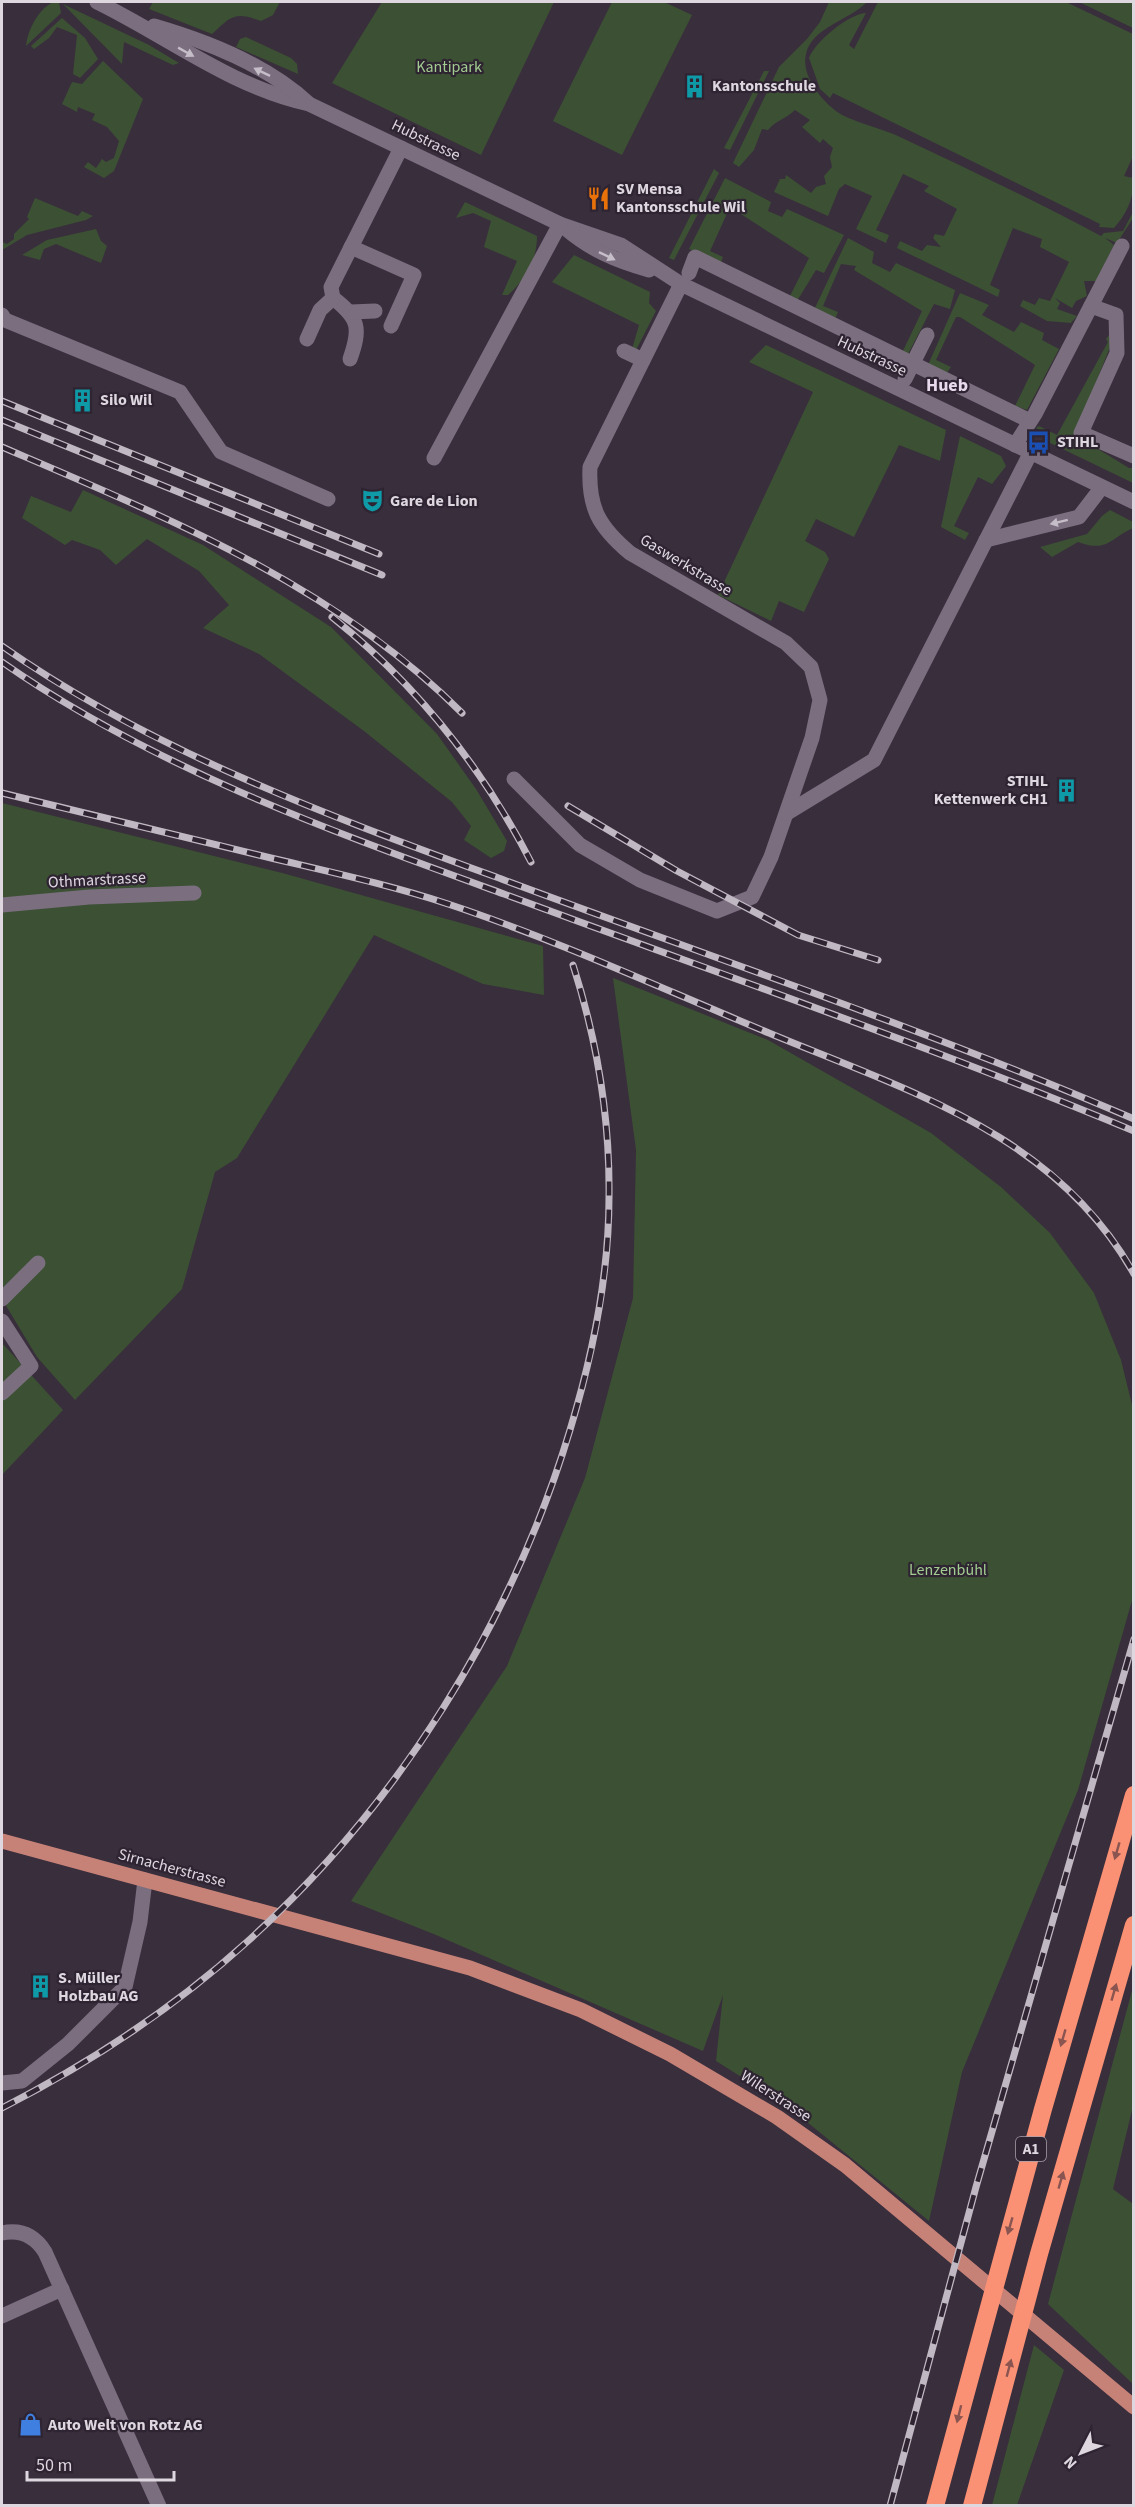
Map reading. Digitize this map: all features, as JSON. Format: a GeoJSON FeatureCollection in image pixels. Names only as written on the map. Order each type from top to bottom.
{"type":"FeatureCollection","features":[{"type":"Feature","properties":{"kind":"highway","name":"A1"},"geometry":{"type":"LineString","coordinates":[[935,2505],[1042,2109],[1134,1795]]}},
{"type":"Feature","properties":{"kind":"highway","name":"A1"},"geometry":{"type":"LineString","coordinates":[[972,2505],[1036,2265],[1134,1925]]}},
{"type":"Feature","properties":{"kind":"main road","name":"Sirnacherstrasse"},"geometry":{"type":"LineString","coordinates":[[2,1841],[328,1928]]}},
{"type":"Feature","properties":{"kind":"main road","name":"Wilerstrasse"},"geometry":{"type":"LineString","coordinates":[[328,1928],[422,1953],[506,1981],[581,2010],[670,2054],[733,2089],[809,2139],[885,2196],[1134,2407]]}},
{"type":"Feature","properties":{"kind":"street","name":"Hubstrasse"},"geometry":{"type":"LineString","coordinates":[[97,2],[136,21],[183,51],[242,80],[283,98],[309,104],[560,224],[585,245],[614,260],[685,279],[1134,502]]}},
{"type":"Feature","properties":{"kind":"street"},"geometry":{"type":"LineString","coordinates":[[350,359],[358,338],[351,312],[333,298],[331,287],[401,148]]}},
{"type":"Feature","properties":{"kind":"street"},"geometry":{"type":"LineString","coordinates":[[435,458],[560,224]]}},
{"type":"Feature","properties":{"kind":"street"},"geometry":{"type":"LineString","coordinates":[[1016,445],[1122,246]]}},
{"type":"Feature","properties":{"kind":"street"},"geometry":{"type":"LineString","coordinates":[[351,247],[414,275],[391,326]]}},
{"type":"Feature","properties":{"kind":"street"},"geometry":{"type":"LineString","coordinates":[[685,279],[695,257],[1030,421]]}},
{"type":"Feature","properties":{"kind":"street","name":"Gaswerkstrasse"},"geometry":{"type":"LineString","coordinates":[[514,779],[580,845],[640,880],[717,911],[752,897],[771,857],[787,813],[812,738],[820,700],[811,667],[786,643],[630,553],[612,538],[597,518],[589,490],[590,467],[685,279]]}},
{"type":"Feature","properties":{"kind":"street"},"geometry":{"type":"LineString","coordinates":[[307,339],[320,310],[333,298]]}},
{"type":"Feature","properties":{"kind":"street"},"geometry":{"type":"LineString","coordinates":[[1091,306],[1116,315],[1117,353],[1081,433],[1134,456]]}},
{"type":"Feature","properties":{"kind":"street"},"geometry":{"type":"LineString","coordinates":[[351,312],[375,311]]}},
{"type":"Feature","properties":{"kind":"street"},"geometry":{"type":"LineString","coordinates":[[2,315],[5,320],[180,392],[221,452],[328,499]]}},
{"type":"Feature","properties":{"kind":"street"},"geometry":{"type":"LineString","coordinates":[[905,379],[927,335]]}},
{"type":"Feature","properties":{"kind":"street"},"geometry":{"type":"LineString","coordinates":[[624,351],[643,360]]}},
{"type":"Feature","properties":{"kind":"street"},"geometry":{"type":"LineString","coordinates":[[787,813],[874,760],[1031,452]]}},
{"type":"Feature","properties":{"kind":"street"},"geometry":{"type":"LineString","coordinates":[[986,540],[1079,517],[1102,487]]}},
{"type":"Feature","properties":{"kind":"street","name":"Othmarstrasse"},"geometry":{"type":"LineString","coordinates":[[2,905],[89,897],[194,893]]}},
{"type":"Feature","properties":{"kind":"street"},"geometry":{"type":"LineString","coordinates":[[2,1299],[38,1263]]}},
{"type":"Feature","properties":{"kind":"street"},"geometry":{"type":"LineString","coordinates":[[2,1321],[31,1366],[2,1393]]}},
{"type":"Feature","properties":{"kind":"street"},"geometry":{"type":"LineString","coordinates":[[2,2083],[22,2080],[31,2073],[68,2044],[125,1987],[140,1922],[145,1880]]}},
{"type":"Feature","properties":{"kind":"street"},"geometry":{"type":"LineString","coordinates":[[2,2233],[23,2233],[40,2244],[159,2505]]}},
{"type":"Feature","properties":{"kind":"street"},"geometry":{"type":"LineString","coordinates":[[5,2309],[62,2289]]}},
{"type":"Feature","properties":{"kind":"green space"},"geometry":{"type":"Polygon","coordinates":[[[53,2],[59,2],[61,13],[26,46],[35,21],[53,2]]]}},
{"type":"Feature","properties":{"kind":"green space"},"geometry":{"type":"Polygon","coordinates":[[[153,2],[280,2],[273,15],[261,21],[245,16],[234,17],[212,34],[149,9],[153,2]]]}},
{"type":"Feature","properties":{"kind":"green space","name":"Kantipark"},"geometry":{"type":"Polygon","coordinates":[[[382,2],[554,2],[481,155],[332,83],[382,2]]]}},
{"type":"Feature","properties":{"kind":"green space"},"geometry":{"type":"Polygon","coordinates":[[[612,2],[664,2],[692,15],[622,155],[553,121],[612,2]]]}},
{"type":"Feature","properties":{"kind":"green space"},"geometry":{"type":"Polygon","coordinates":[[[829,2],[867,2],[823,30],[810,45],[806,54],[806,70],[813,86],[836,111],[925,149],[1101,236],[1104,233],[1123,231],[1133,212],[1133,218],[1117,243],[1105,238],[1114,245],[1096,281],[1084,281],[1087,296],[1076,301],[1072,308],[1055,298],[1060,303],[1057,309],[1077,316],[1071,323],[1047,321],[1020,306],[1023,300],[1035,305],[1039,298],[1050,301],[1069,262],[1040,247],[1042,239],[1013,228],[990,285],[1000,290],[998,297],[897,248],[900,241],[922,251],[927,245],[941,247],[933,238],[935,234],[944,236],[957,209],[924,191],[929,186],[903,174],[876,230],[889,235],[886,243],[856,229],[872,196],[845,184],[839,189],[828,216],[774,192],[780,179],[785,179],[786,175],[811,193],[816,187],[826,184],[824,176],[832,167],[830,157],[833,148],[823,139],[820,143],[802,127],[810,120],[795,110],[768,130],[762,129],[754,150],[739,167],[733,163],[779,67],[807,39],[820,22],[829,2]]]}},
{"type":"Feature","properties":{"kind":"green space"},"geometry":{"type":"Polygon","coordinates":[[[878,2],[1066,2],[1133,34],[1133,156],[1124,176],[1133,178],[1133,186],[1129,205],[1114,228],[1099,227],[1100,224],[833,93],[830,98],[820,89],[809,58],[812,52],[842,23],[866,13],[849,45],[854,49],[878,2]]]}},
{"type":"Feature","properties":{"kind":"green space"},"geometry":{"type":"Polygon","coordinates":[[[1079,2],[1133,2],[1133,28],[1079,2]]]}},
{"type":"Feature","properties":{"kind":"green space"},"geometry":{"type":"Polygon","coordinates":[[[63,4],[149,45],[179,63],[173,65],[124,42],[122,64],[63,4]]]}},
{"type":"Feature","properties":{"kind":"green space"},"geometry":{"type":"Polygon","coordinates":[[[62,18],[85,38],[98,59],[80,78],[73,74],[77,35],[57,27],[49,38],[34,49],[31,46],[62,18]]]}},
{"type":"Feature","properties":{"kind":"green space"},"geometry":{"type":"Polygon","coordinates":[[[246,37],[291,58],[297,64],[298,74],[236,47],[240,39],[246,37]]]}},
{"type":"Feature","properties":{"kind":"green space"},"geometry":{"type":"Polygon","coordinates":[[[103,61],[143,99],[114,171],[104,178],[84,167],[88,162],[96,168],[102,159],[106,162],[114,158],[119,141],[107,127],[92,120],[95,114],[78,107],[77,112],[62,104],[72,82],[82,84],[103,61]]]}},
{"type":"Feature","properties":{"kind":"green space"},"geometry":{"type":"Polygon","coordinates":[[[764,71],[769,71],[730,150],[724,148],[764,71]]]}},
{"type":"Feature","properties":{"kind":"green space"},"geometry":{"type":"Polygon","coordinates":[[[714,169],[719,173],[674,260],[669,258],[714,169]]]}},
{"type":"Feature","properties":{"kind":"green space"},"geometry":{"type":"Polygon","coordinates":[[[725,178],[771,202],[768,211],[782,217],[787,209],[844,235],[824,273],[816,270],[797,301],[789,298],[809,258],[730,207],[710,251],[723,257],[720,265],[689,249],[725,178]]]}},
{"type":"Feature","properties":{"kind":"green space"},"geometry":{"type":"Polygon","coordinates":[[[35,198],[78,216],[82,211],[93,216],[86,220],[27,235],[2,250],[2,242],[7,244],[14,239],[14,234],[29,219],[27,217],[35,198]]]}},
{"type":"Feature","properties":{"kind":"green space"},"geometry":{"type":"Polygon","coordinates":[[[465,202],[537,236],[533,261],[520,282],[508,295],[502,295],[517,261],[484,247],[491,221],[473,213],[456,218],[465,202]]]}},
{"type":"Feature","properties":{"kind":"green space"},"geometry":{"type":"Polygon","coordinates":[[[96,229],[101,241],[107,246],[101,263],[56,244],[44,249],[40,260],[22,255],[47,240],[96,229]]]}},
{"type":"Feature","properties":{"kind":"green space"},"geometry":{"type":"Polygon","coordinates":[[[848,238],[874,252],[872,263],[890,272],[896,263],[955,290],[950,309],[934,304],[907,356],[902,353],[922,311],[854,270],[856,266],[841,264],[823,306],[838,312],[835,319],[814,310],[848,238]]]}},
{"type":"Feature","properties":{"kind":"green space"},"geometry":{"type":"Polygon","coordinates":[[[574,255],[650,292],[649,303],[656,311],[634,354],[630,356],[639,325],[552,282],[574,255]]]}},
{"type":"Feature","properties":{"kind":"green space"},"geometry":{"type":"Polygon","coordinates":[[[960,293],[989,305],[982,315],[1014,332],[1021,322],[1044,333],[1042,340],[1059,349],[1027,410],[1015,406],[1035,365],[960,317],[956,317],[936,360],[951,367],[946,374],[928,365],[960,293]]]}},
{"type":"Feature","properties":{"kind":"green space"},"geometry":{"type":"Polygon","coordinates":[[[1115,327],[1116,332],[1075,435],[1129,468],[1133,468],[1133,483],[1044,440],[1045,434],[1036,428],[1039,426],[1057,435],[1108,342],[1106,339],[1115,327]]]}},
{"type":"Feature","properties":{"kind":"green space"},"geometry":{"type":"Polygon","coordinates":[[[766,345],[946,430],[940,461],[899,445],[854,537],[816,519],[805,541],[825,552],[829,559],[804,612],[779,601],[771,621],[718,595],[813,392],[749,362],[766,345]]]}},
{"type":"Feature","properties":{"kind":"green space"},"geometry":{"type":"Polygon","coordinates":[[[960,436],[1001,456],[1006,466],[992,484],[978,477],[954,526],[969,533],[965,540],[941,527],[960,436]]]}},
{"type":"Feature","properties":{"kind":"green space"},"geometry":{"type":"Polygon","coordinates":[[[83,490],[203,545],[331,627],[437,734],[476,789],[507,841],[504,851],[491,858],[464,840],[471,826],[452,802],[364,731],[259,654],[203,628],[229,605],[199,571],[147,539],[116,565],[100,550],[72,540],[65,545],[22,518],[31,496],[71,512],[83,490]]]}},
{"type":"Feature","properties":{"kind":"green space"},"geometry":{"type":"Polygon","coordinates":[[[1110,510],[1133,522],[1133,528],[1103,545],[1096,546],[1078,542],[1052,557],[1040,547],[1087,534],[1110,510]]]}},
{"type":"Feature","properties":{"kind":"green space"},"geometry":{"type":"Polygon","coordinates":[[[2,803],[286,874],[543,946],[544,995],[483,984],[374,935],[237,1158],[215,1172],[182,1289],[75,1400],[37,1357],[2,1299],[2,803]]]}},
{"type":"Feature","properties":{"kind":"green space","name":"Lenzenbühl"},"geometry":{"type":"Polygon","coordinates":[[[613,978],[768,1040],[931,1133],[1001,1187],[1050,1233],[1094,1293],[1121,1360],[1133,1409],[1133,1597],[1078,1790],[962,2072],[929,2221],[786,2105],[716,2061],[723,1995],[703,2051],[436,1935],[351,1901],[507,1666],[585,1478],[633,1298],[636,1150],[613,978]]]}},
{"type":"Feature","properties":{"kind":"green space"},"geometry":{"type":"Polygon","coordinates":[[[2,1343],[63,1410],[2,1475],[2,1343]]]}},
{"type":"Feature","properties":{"kind":"green space"},"geometry":{"type":"Polygon","coordinates":[[[1133,1987],[1133,2106],[1113,2189],[1133,2204],[1133,2384],[1048,2304],[1133,1987]]]}},
{"type":"Feature","properties":{"kind":"green space"},"geometry":{"type":"Polygon","coordinates":[[[1034,2345],[1064,2370],[1017,2505],[992,2505],[1034,2345]]]}},
{"type":"Feature","properties":{"kind":"railway"},"geometry":{"type":"LineString","coordinates":[[2,401],[379,554]]}},
{"type":"Feature","properties":{"kind":"railway"},"geometry":{"type":"LineString","coordinates":[[2,420],[382,575]]}},
{"type":"Feature","properties":{"kind":"railway"},"geometry":{"type":"LineString","coordinates":[[2,447],[125,500],[246,558],[359,627],[412,668],[462,713]]}},
{"type":"Feature","properties":{"kind":"railway"},"geometry":{"type":"LineString","coordinates":[[332,617],[392,670],[445,729],[491,793],[531,862]]}},
{"type":"Feature","properties":{"kind":"railway"},"geometry":{"type":"LineString","coordinates":[[2,646],[60,684],[121,719],[182,750],[309,806],[820,995],[978,1055],[1134,1119]]}},
{"type":"Feature","properties":{"kind":"railway"},"geometry":{"type":"LineString","coordinates":[[2,662],[60,700],[120,734],[182,765],[309,821],[899,1039],[1134,1131]]}},
{"type":"Feature","properties":{"kind":"railway"},"geometry":{"type":"LineString","coordinates":[[2,793],[360,879],[448,904],[570,949],[874,1075],[974,1123],[1021,1152],[1064,1185],[1102,1226],[1134,1274]]}},
{"type":"Feature","properties":{"kind":"railway"},"geometry":{"type":"LineString","coordinates":[[568,806],[677,871],[798,935],[878,960]]}},
{"type":"Feature","properties":{"kind":"railway"},"geometry":{"type":"LineString","coordinates":[[2,2108],[99,2053],[161,2011],[220,1966],[303,1888],[354,1831],[401,1771],[444,1707],[482,1641],[516,1573],[545,1502],[570,1430],[586,1373],[603,1286],[606,1256],[609,1167],[604,1109],[589,1022],[573,965]]}},
{"type":"Feature","properties":{"kind":"railway"},"geometry":{"type":"LineString","coordinates":[[890,2506],[976,2187],[1134,1639]]}},
{"type":"Feature","properties":{"kind":"place","name":"Kantonsschule"},"geometry":{"type":"Point","coordinates":[694,86]}},
{"type":"Feature","properties":{"kind":"place","name":"SV Mensa Kantonsschule Wil"},"geometry":{"type":"Point","coordinates":[598,198]}},
{"type":"Feature","properties":{"kind":"place","name":"Silo Wil"},"geometry":{"type":"Point","coordinates":[82,400]}},
{"type":"Feature","properties":{"kind":"place","name":"STIHL"},"geometry":{"type":"Point","coordinates":[1039,442]}},
{"type":"Feature","properties":{"kind":"place","name":"Gare de Lion"},"geometry":{"type":"Point","coordinates":[372,501]}},
{"type":"Feature","properties":{"kind":"place","name":"STIHL Kettenwerk CH1"},"geometry":{"type":"Point","coordinates":[1066,790]}},
{"type":"Feature","properties":{"kind":"place","name":"S. Müller Holzbau AG"},"geometry":{"type":"Point","coordinates":[40,1987]}},
{"type":"Feature","properties":{"kind":"place","name":"Auto Welt von Rotz AG"},"geometry":{"type":"Point","coordinates":[30,2425]}},
{"type":"Feature","properties":{"kind":"district","name":"Hueb"},"geometry":{"type":"Point","coordinates":[947,385]}}]}
